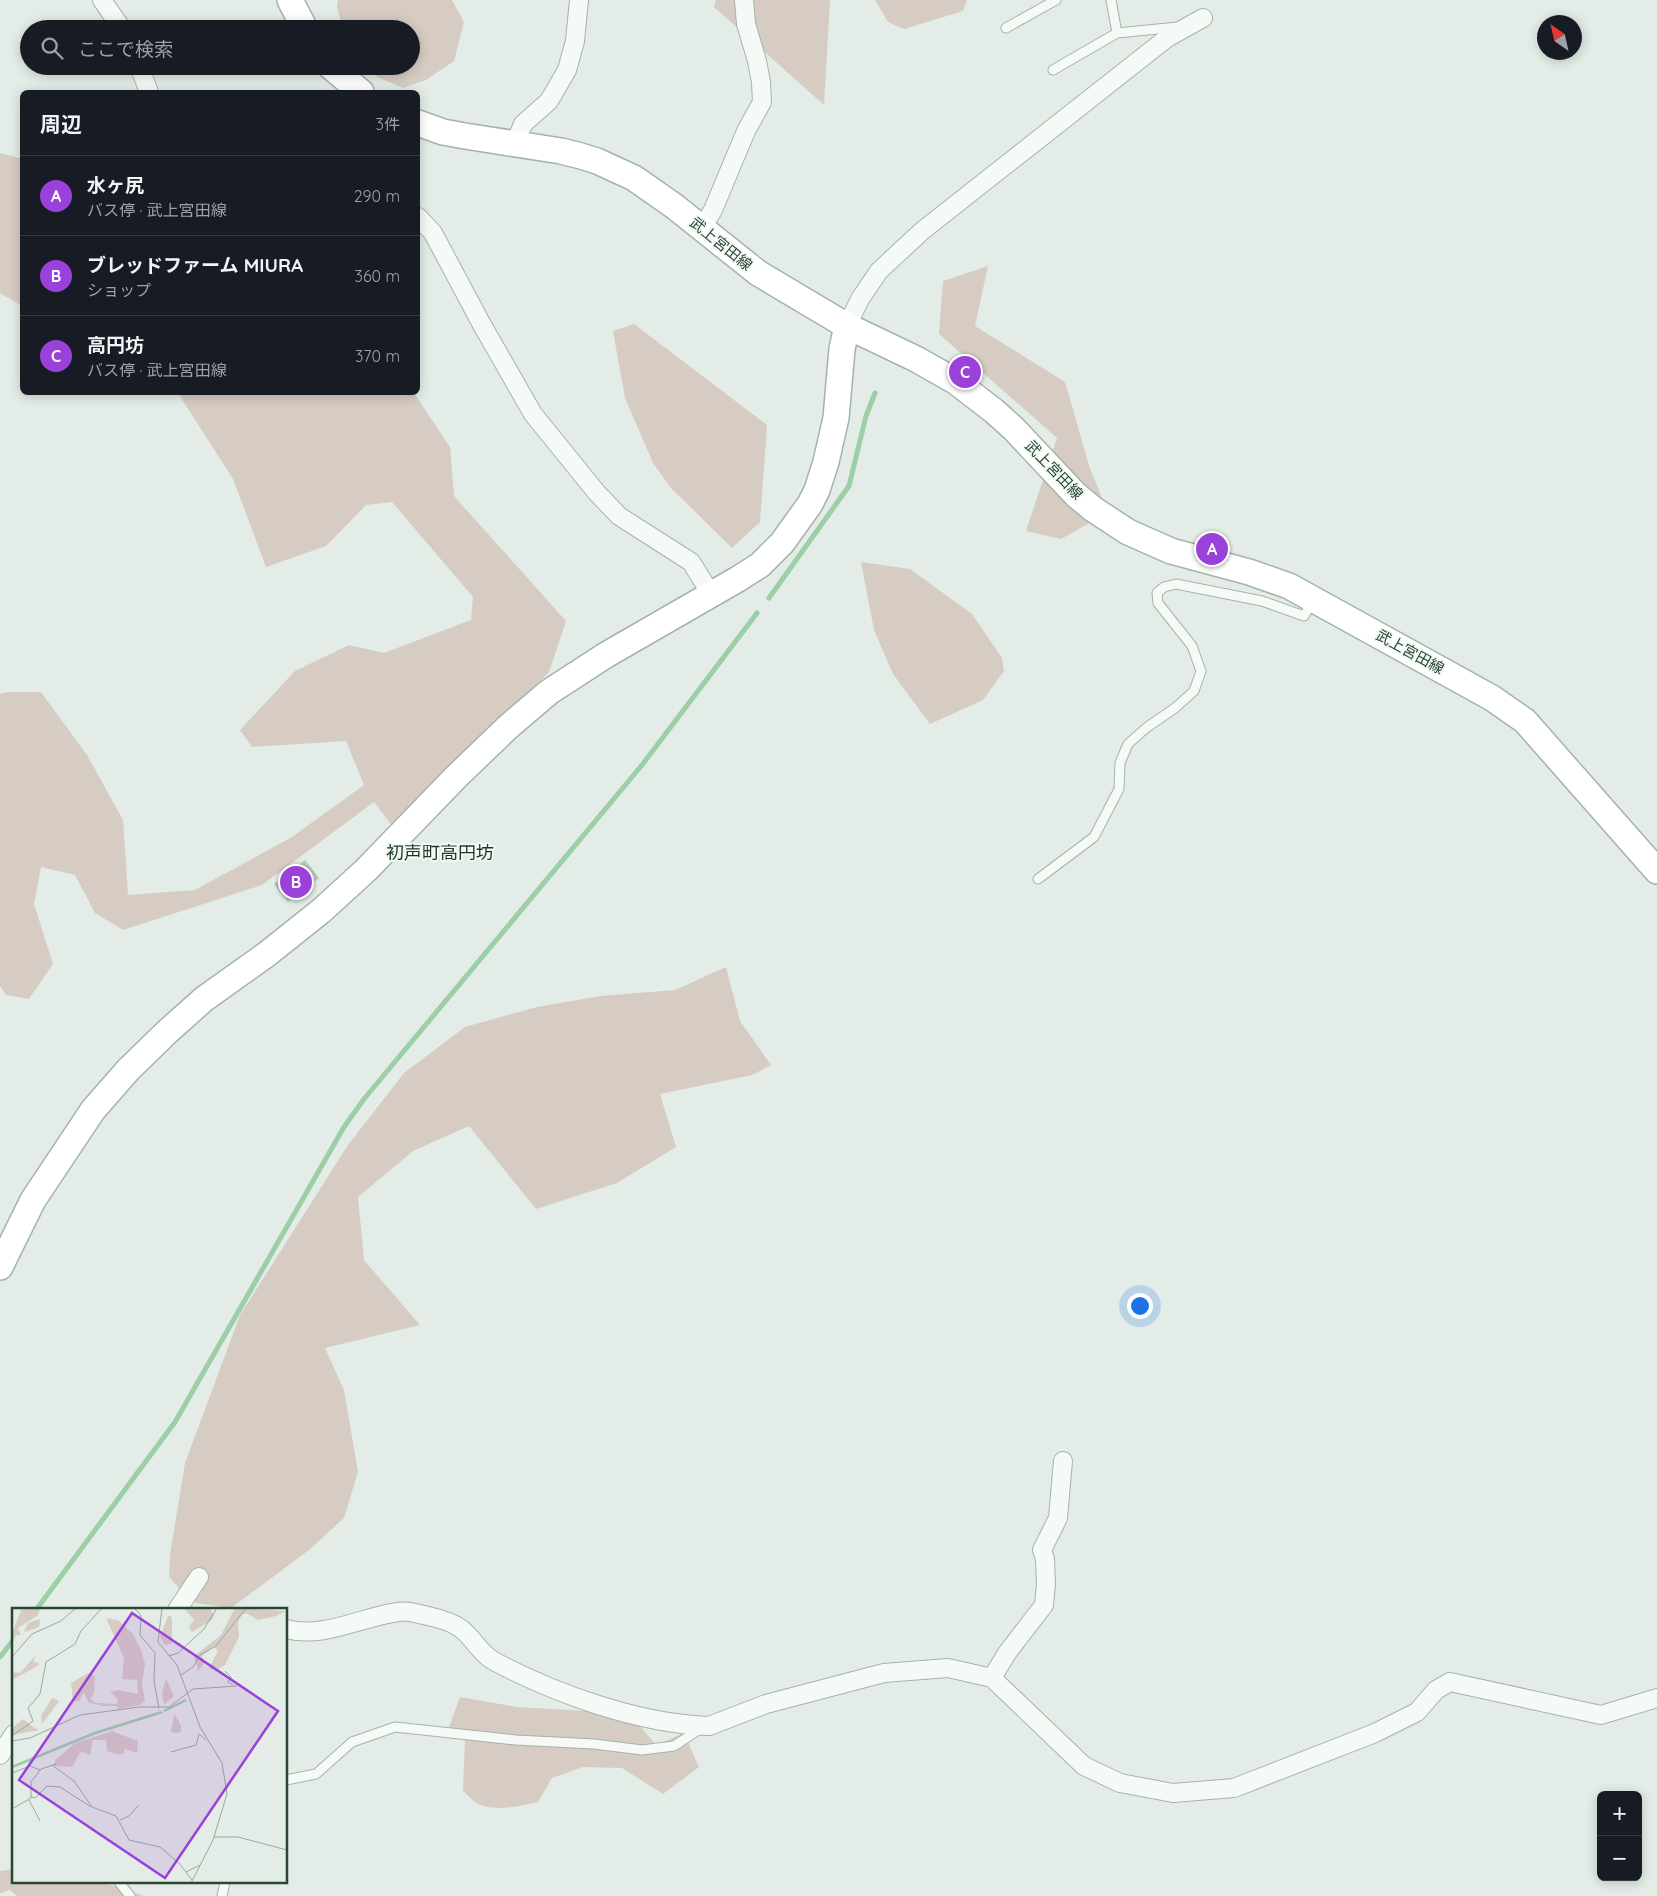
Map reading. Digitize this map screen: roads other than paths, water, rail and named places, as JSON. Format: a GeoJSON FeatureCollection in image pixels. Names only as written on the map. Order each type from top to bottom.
{"type":"FeatureCollection","features":[{"type":"Feature","properties":{"kind":"main road"},"geometry":{"type":"LineString","coordinates":[[290,0],[300,20]]}},
{"type":"Feature","properties":{"kind":"main road"},"geometry":{"type":"LineString","coordinates":[[341,75],[359,90]]}},
{"type":"Feature","properties":{"kind":"main road","name":"武上宮田線"},"geometry":{"type":"LineString","coordinates":[[420,124],[443,132],[581,156],[622,171],[644,184],[758,273],[847,326],[916,359],[972,393],[1014,429],[1076,495],[1093,509],[1128,532],[1171,551],[1289,586],[1492,698],[1525,721],[1657,870]]}},
{"type":"Feature","properties":{"kind":"main road"},"geometry":{"type":"LineString","coordinates":[[0,1267],[33,1200],[93,1110],[128,1070],[167,1032],[204,999],[267,954],[321,911],[366,870],[508,727],[549,692],[606,655],[760,565],[782,543],[810,504],[817,490],[832,440],[836,418],[842,349],[847,326]]}},
{"type":"Feature","properties":{"kind":"street"},"geometry":{"type":"LineString","coordinates":[[102,0],[116,20]]}},
{"type":"Feature","properties":{"kind":"street"},"geometry":{"type":"LineString","coordinates":[[514,143],[524,124],[549,101],[568,70],[575,41],[579,0]]}},
{"type":"Feature","properties":{"kind":"street"},"geometry":{"type":"LineString","coordinates":[[702,228],[713,210],[746,131],[762,102],[761,82],[746,24],[744,0]]}},
{"type":"Feature","properties":{"kind":"street"},"geometry":{"type":"LineString","coordinates":[[847,326],[860,299],[879,271],[922,230],[1167,38],[1196,22]]}},
{"type":"Feature","properties":{"kind":"street"},"geometry":{"type":"LineString","coordinates":[[142,75],[148,90]]}},
{"type":"Feature","properties":{"kind":"street"},"geometry":{"type":"LineString","coordinates":[[420,219],[432,233],[533,414],[597,493],[619,516],[691,562],[712,594]]}},
{"type":"Feature","properties":{"kind":"street"},"geometry":{"type":"LineString","coordinates":[[992,1678],[1007,1653],[1044,1605],[1046,1584],[1045,1559],[1042,1550],[1058,1518],[1063,1461]]}},
{"type":"Feature","properties":{"kind":"street"},"geometry":{"type":"LineString","coordinates":[[178,1608],[199,1577]]}},
{"type":"Feature","properties":{"kind":"street"},"geometry":{"type":"LineString","coordinates":[[288,1629],[325,1630],[399,1611],[430,1616],[460,1628],[490,1658],[544,1686],[631,1714],[681,1724],[704,1726],[709,1726],[766,1704],[884,1673],[948,1668],[992,1678],[1084,1766],[1120,1783],[1173,1793],[1234,1788],[1375,1733],[1417,1712],[1436,1690],[1450,1682],[1601,1715],[1657,1698]]}},
{"type":"Feature","properties":{"kind":"street"},"geometry":{"type":"LineString","coordinates":[[0,1755],[12,1737]]}},
{"type":"Feature","properties":{"kind":"lane"},"geometry":{"type":"LineString","coordinates":[[1006,28],[1056,0]]}},
{"type":"Feature","properties":{"kind":"lane"},"geometry":{"type":"LineString","coordinates":[[1111,0],[1117,33]]}},
{"type":"Feature","properties":{"kind":"lane"},"geometry":{"type":"LineString","coordinates":[[1053,70],[1117,33],[1196,22]]}},
{"type":"Feature","properties":{"kind":"lane"},"geometry":{"type":"LineString","coordinates":[[1038,879],[1094,837],[1119,790],[1120,763],[1128,744],[1194,691],[1201,671],[1192,646],[1158,603],[1157,593],[1164,587],[1176,584],[1262,602],[1304,616],[1314,599]]}},
{"type":"Feature","properties":{"kind":"lane"},"geometry":{"type":"LineString","coordinates":[[288,1780],[316,1774],[352,1742],[396,1727],[516,1740],[594,1744],[642,1750],[674,1746],[704,1726]]}},
{"type":"Feature","properties":{"kind":"lane"},"geometry":{"type":"LineString","coordinates":[[121,1884],[130,1896]]}},
{"type":"Feature","properties":{"kind":"waterway"},"geometry":{"type":"LineString","coordinates":[[769,598],[849,486],[866,416],[875,393]]}},
{"type":"Feature","properties":{"kind":"waterway"},"geometry":{"type":"LineString","coordinates":[[37,1608],[175,1422],[344,1127],[364,1099],[642,765],[757,613]]}},
{"type":"Feature","properties":{"kind":"waterway"},"geometry":{"type":"LineString","coordinates":[[0,1657],[12,1642]]}},
{"type":"Feature","properties":{"kind":"place","name":"高円坊"},"geometry":{"type":"Point","coordinates":[965,372]}},
{"type":"Feature","properties":{"kind":"place","name":"水ヶ尻"},"geometry":{"type":"Point","coordinates":[1212,549]}},
{"type":"Feature","properties":{"kind":"place","name":"ブレッドファーム MIURA"},"geometry":{"type":"Point","coordinates":[296,882]}},
{"type":"Feature","properties":{"kind":"district","name":"初声町高円坊"},"geometry":{"type":"Point","coordinates":[440,853]}}]}
